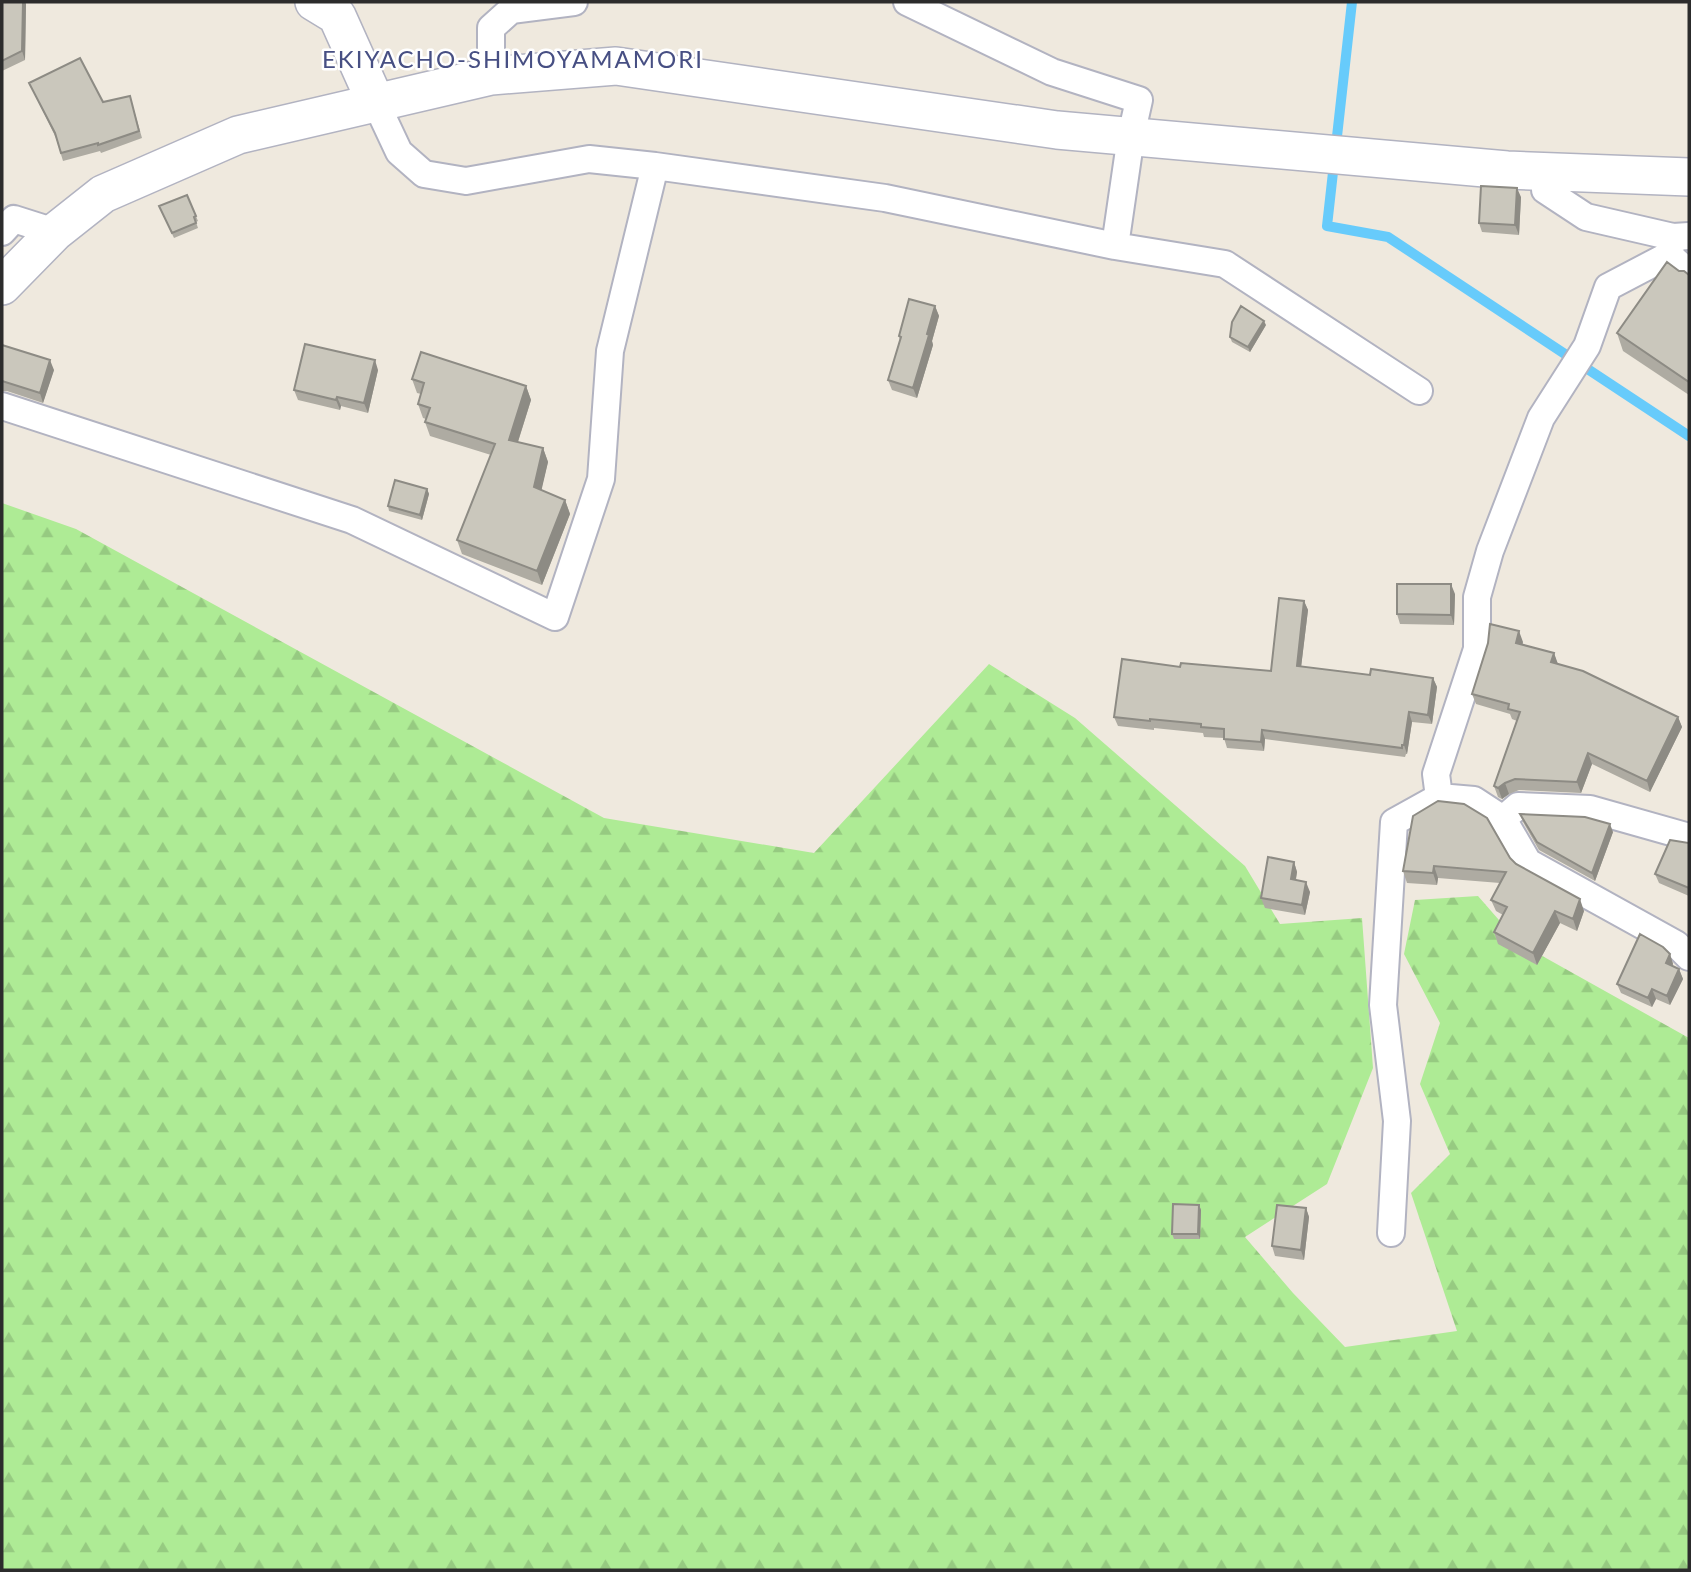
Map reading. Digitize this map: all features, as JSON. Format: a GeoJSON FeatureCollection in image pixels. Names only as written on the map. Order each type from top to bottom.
{"type":"FeatureCollection","features":[{"type":"Feature","properties":{"kind":"street"},"geometry":{"type":"LineString","coordinates":[[314,2],[338,16],[399,152],[424,174],[466,181],[589,159],[654,166],[886,198],[1115,246],[1225,264],[1419,391]]}},
{"type":"Feature","properties":{"kind":"street"},"geometry":{"type":"LineString","coordinates":[[491,76],[491,28],[511,10],[574,2]]}},
{"type":"Feature","properties":{"kind":"street"},"geometry":{"type":"LineString","coordinates":[[907,2],[1052,72],[1139,100],[1115,246]]}},
{"type":"Feature","properties":{"kind":"street"},"geometry":{"type":"LineString","coordinates":[[2,286],[55,232],[103,194],[238,135],[491,76],[617,66],[1057,130],[1507,170],[1689,177]]}},
{"type":"Feature","properties":{"kind":"street"},"geometry":{"type":"LineString","coordinates":[[2,405],[352,520],[555,617],[601,479],[610,351],[654,166]]}},
{"type":"Feature","properties":{"kind":"street"},"geometry":{"type":"LineString","coordinates":[[1545,172],[1545,190],[1587,217],[1677,243]]}},
{"type":"Feature","properties":{"kind":"street"},"geometry":{"type":"LineString","coordinates":[[2,232],[14,219],[55,232]]}},
{"type":"Feature","properties":{"kind":"street"},"geometry":{"type":"LineString","coordinates":[[1677,243],[1689,273]]}},
{"type":"Feature","properties":{"kind":"street"},"geometry":{"type":"LineString","coordinates":[[1438,797],[1436,774],[1477,649],[1477,597],[1541,418],[1587,346],[1608,287],[1677,243]]}},
{"type":"Feature","properties":{"kind":"street"},"geometry":{"type":"LineString","coordinates":[[1391,1233],[1398,1121],[1383,1005],[1394,822],[1438,797],[1474,800],[1503,819],[1528,862],[1676,944],[1689,957]]}},
{"type":"Feature","properties":{"kind":"street"},"geometry":{"type":"LineString","coordinates":[[1503,819],[1518,806],[1590,809],[1689,837]]}},
{"type":"Feature","properties":{"kind":"green space"},"geometry":{"type":"Polygon","coordinates":[[[2,503],[76,529],[604,818],[814,853],[989,664],[1075,718],[1245,866],[1280,924],[1362,918],[1373,1068],[1327,1184],[1245,1237],[1293,1293],[1345,1347],[1457,1331],[1411,1193],[1450,1154],[1420,1084],[1440,1023],[1404,954],[1415,900],[1478,896],[1519,943],[1689,1038],[1689,1570],[2,1570],[2,503]]]}},
{"type":"Feature","properties":{"kind":"building"},"geometry":{"type":"Polygon","coordinates":[[[2,2],[23,2],[22,51],[2,61],[2,2]]]}},
{"type":"Feature","properties":{"kind":"building"},"geometry":{"type":"Polygon","coordinates":[[[80,58],[103,102],[130,96],[139,131],[98,145],[61,153],[55,133],[29,83],[80,58]]]}},
{"type":"Feature","properties":{"kind":"building"},"geometry":{"type":"Polygon","coordinates":[[[1481,186],[1517,188],[1515,225],[1479,223],[1481,186]]]}},
{"type":"Feature","properties":{"kind":"building"},"geometry":{"type":"Polygon","coordinates":[[[187,195],[196,216],[196,223],[172,233],[159,206],[187,195]]]}},
{"type":"Feature","properties":{"kind":"building"},"geometry":{"type":"Polygon","coordinates":[[[1667,262],[1689,275],[1689,382],[1617,333],[1667,262]]]}},
{"type":"Feature","properties":{"kind":"building"},"geometry":{"type":"Polygon","coordinates":[[[909,299],[935,306],[913,388],[888,380],[909,299]]]}},
{"type":"Feature","properties":{"kind":"building"},"geometry":{"type":"Polygon","coordinates":[[[1241,306],[1264,321],[1248,347],[1230,337],[1232,322],[1241,306]]]}},
{"type":"Feature","properties":{"kind":"building"},"geometry":{"type":"Polygon","coordinates":[[[305,344],[375,360],[364,403],[337,397],[336,400],[294,390],[305,344]]]}},
{"type":"Feature","properties":{"kind":"building"},"geometry":{"type":"Polygon","coordinates":[[[2,345],[50,360],[40,393],[2,381],[2,345]]]}},
{"type":"Feature","properties":{"kind":"building"},"geometry":{"type":"Polygon","coordinates":[[[421,352],[526,386],[509,440],[543,448],[534,487],[565,500],[537,571],[457,540],[495,444],[425,422],[430,408],[418,404],[424,383],[412,379],[421,352]]]}},
{"type":"Feature","properties":{"kind":"building"},"geometry":{"type":"Polygon","coordinates":[[[395,480],[427,489],[420,515],[388,506],[395,480]]]}},
{"type":"Feature","properties":{"kind":"building"},"geometry":{"type":"Polygon","coordinates":[[[1397,584],[1451,584],[1451,615],[1397,614],[1397,584]]]}},
{"type":"Feature","properties":{"kind":"building"},"geometry":{"type":"Polygon","coordinates":[[[1279,598],[1304,601],[1297,666],[1370,675],[1371,669],[1433,678],[1428,715],[1409,712],[1402,748],[1262,730],[1261,742],[1224,739],[1224,729],[1201,727],[1201,724],[1114,717],[1122,659],[1180,667],[1181,663],[1271,671],[1279,598]]]}},
{"type":"Feature","properties":{"kind":"building"},"geometry":{"type":"Polygon","coordinates":[[[1490,624],[1519,631],[1516,643],[1554,653],[1551,662],[1583,671],[1678,717],[1647,781],[1588,753],[1577,782],[1515,779],[1498,788],[1494,786],[1520,712],[1508,709],[1509,704],[1472,694],[1488,643],[1490,624]]]}},
{"type":"Feature","properties":{"kind":"building"},"geometry":{"type":"Polygon","coordinates":[[[1438,801],[1464,804],[1487,818],[1516,864],[1580,899],[1573,919],[1555,911],[1533,953],[1494,932],[1507,907],[1491,900],[1506,872],[1434,866],[1433,873],[1403,871],[1413,816],[1438,801]]]}},
{"type":"Feature","properties":{"kind":"building"},"geometry":{"type":"Polygon","coordinates":[[[1520,814],[1585,817],[1610,824],[1592,873],[1537,842],[1520,814]]]}},
{"type":"Feature","properties":{"kind":"building"},"geometry":{"type":"Polygon","coordinates":[[[1670,840],[1689,843],[1689,888],[1655,874],[1670,840]]]}},
{"type":"Feature","properties":{"kind":"building"},"geometry":{"type":"Polygon","coordinates":[[[1268,857],[1294,862],[1291,879],[1306,882],[1302,905],[1261,898],[1268,857]]]}},
{"type":"Feature","properties":{"kind":"building"},"geometry":{"type":"Polygon","coordinates":[[[1640,934],[1663,947],[1670,954],[1666,963],[1679,969],[1667,996],[1652,989],[1648,998],[1617,984],[1640,934]]]}},
{"type":"Feature","properties":{"kind":"building"},"geometry":{"type":"Polygon","coordinates":[[[1173,1204],[1199,1205],[1198,1234],[1172,1234],[1173,1204]]]}},
{"type":"Feature","properties":{"kind":"building"},"geometry":{"type":"Polygon","coordinates":[[[1277,1205],[1306,1208],[1301,1250],[1272,1246],[1277,1205]]]}},
{"type":"Feature","properties":{"kind":"waterway"},"geometry":{"type":"LineString","coordinates":[[1352,2],[1327,226],[1388,237],[1689,436]]}},
{"type":"Feature","properties":{"kind":"district","name":"EKIYACHO-SHIMOYAMAMORI"},"geometry":{"type":"Point","coordinates":[513,58]}}]}
